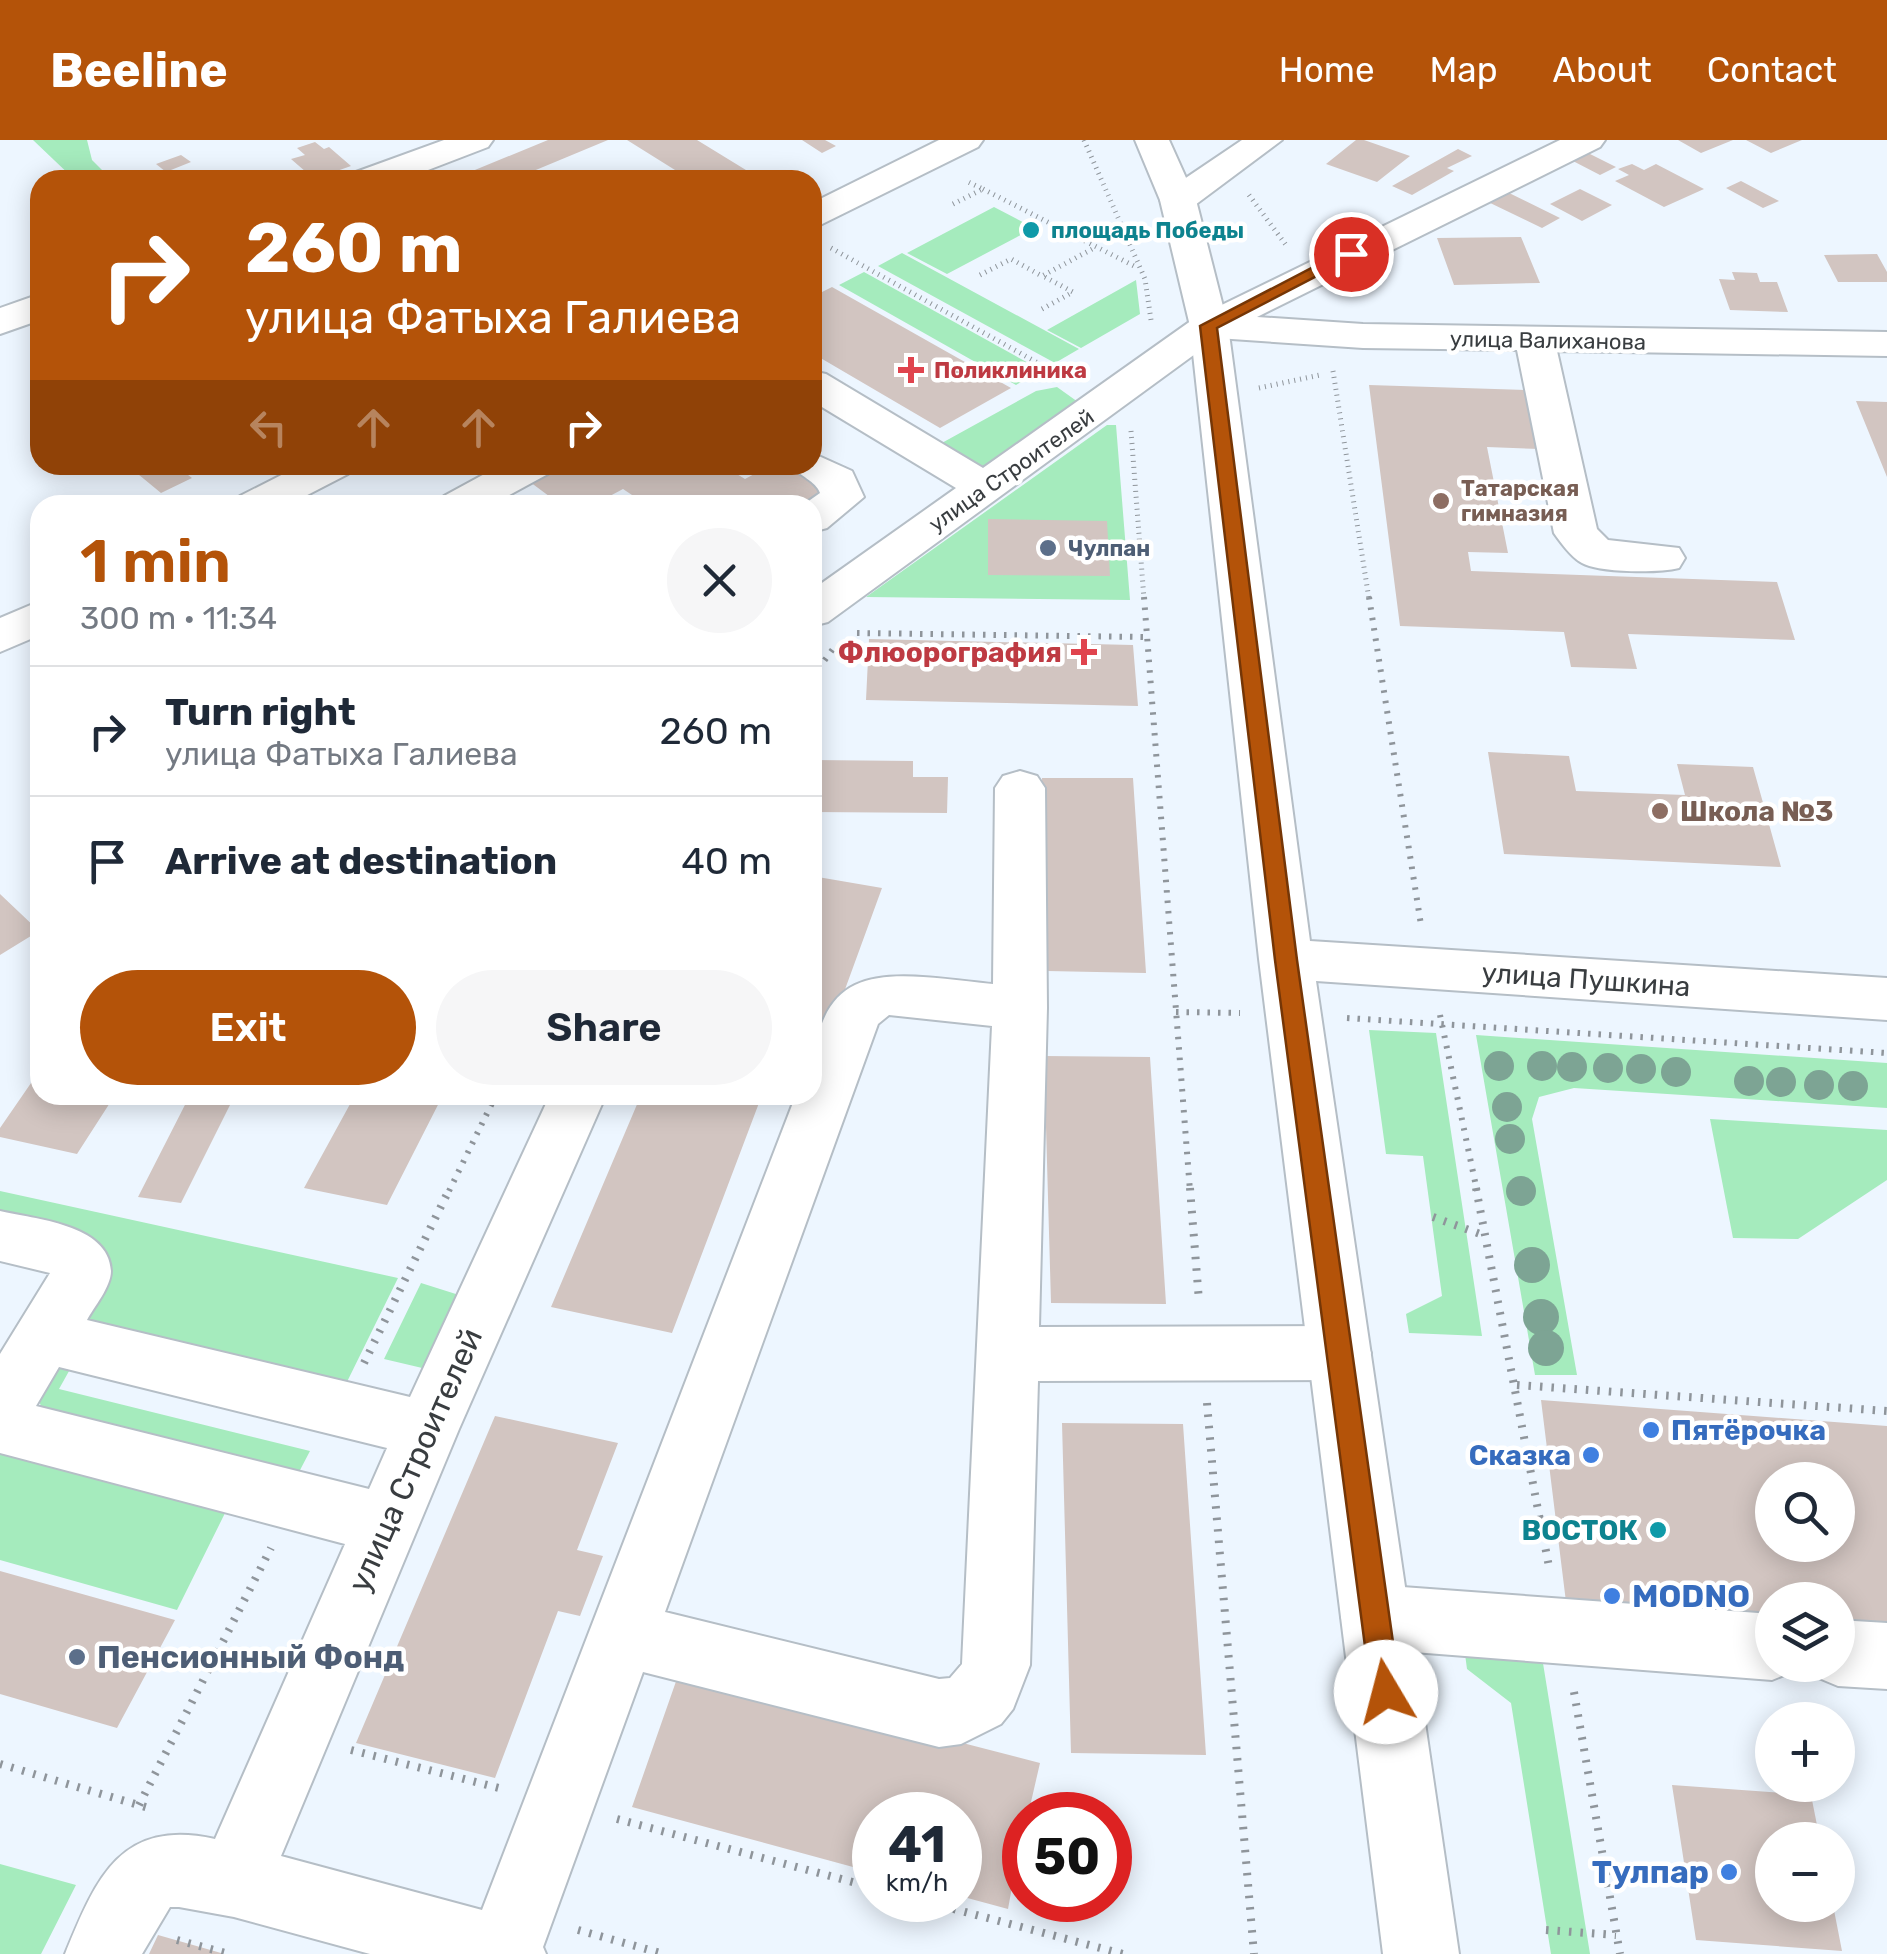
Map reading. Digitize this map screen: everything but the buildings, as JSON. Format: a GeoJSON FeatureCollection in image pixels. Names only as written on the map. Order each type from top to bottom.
{"type":"FeatureCollection","features":[{"type":"Feature","properties":{"kind":"street"},"geometry":{"type":"LineString","coordinates":[[396,170],[476,140]]}},
{"type":"Feature","properties":{"kind":"street"},"geometry":{"type":"LineString","coordinates":[[822,226],[966,140]]}},
{"type":"Feature","properties":{"kind":"street"},"geometry":{"type":"LineString","coordinates":[[1152,140],[1178,200],[1208,326],[1286,960],[1421,1954]]}},
{"type":"Feature","properties":{"kind":"street"},"geometry":{"type":"LineString","coordinates":[[1178,200],[1265,140]]}},
{"type":"Feature","properties":{"kind":"street","name":"улица Строителей"},"geometry":{"type":"LineString","coordinates":[[828,622],[831,574],[986,488],[1208,326],[1588,140]]}},
{"type":"Feature","properties":{"kind":"street"},"geometry":{"type":"LineString","coordinates":[[0,322],[30,310]]}},
{"type":"Feature","properties":{"kind":"street","name":"улица Валиханова"},"geometry":{"type":"LineString","coordinates":[[1208,326],[1363,336],[1887,344]]}},
{"type":"Feature","properties":{"kind":"street"},"geometry":{"type":"LineString","coordinates":[[1535,340],[1576,533],[1596,552],[1663,558]]}},
{"type":"Feature","properties":{"kind":"street"},"geometry":{"type":"LineString","coordinates":[[822,389],[986,488]]}},
{"type":"Feature","properties":{"kind":"street"},"geometry":{"type":"LineString","coordinates":[[822,471],[836,480],[843,497],[822,512]]}},
{"type":"Feature","properties":{"kind":"street"},"geometry":{"type":"LineString","coordinates":[[478,495],[514,475]]}},
{"type":"Feature","properties":{"kind":"street"},"geometry":{"type":"LineString","coordinates":[[286,495],[319,484]]}},
{"type":"Feature","properties":{"kind":"street"},"geometry":{"type":"LineString","coordinates":[[0,637],[30,621]]}},
{"type":"Feature","properties":{"kind":"street"},"geometry":{"type":"LineString","coordinates":[[621,1634],[939,1714],[956,1713],[976,1704],[989,1688],[996,1665],[1009,1354],[1020,1008],[1020,788]]}},
{"type":"Feature","properties":{"kind":"street","name":"улица Пушкина"},"geometry":{"type":"LineString","coordinates":[[1286,960],[1887,998]]}},
{"type":"Feature","properties":{"kind":"street"},"geometry":{"type":"LineString","coordinates":[[822,1101],[855,1013],[874,997],[890,994],[1020,1008]]}},
{"type":"Feature","properties":{"kind":"street","name":"улица Строителей"},"geometry":{"type":"LineString","coordinates":[[234,1880],[427,1429],[573,1105]]}},
{"type":"Feature","properties":{"kind":"street"},"geometry":{"type":"LineString","coordinates":[[103,1954],[134,1890],[156,1870],[186,1868],[506,1953],[621,1634],[820,1105]]}},
{"type":"Feature","properties":{"kind":"street"},"geometry":{"type":"LineString","coordinates":[[0,1236],[56,1248],[78,1259],[79,1279],[0,1410]]}},
{"type":"Feature","properties":{"kind":"street"},"geometry":{"type":"LineString","coordinates":[[44,1338],[427,1429]]}},
{"type":"Feature","properties":{"kind":"street"},"geometry":{"type":"LineString","coordinates":[[1009,1354],[1340,1354]]}},
{"type":"Feature","properties":{"kind":"street"},"geometry":{"type":"LineString","coordinates":[[0,1426],[386,1524]]}},
{"type":"Feature","properties":{"kind":"street"},"geometry":{"type":"LineString","coordinates":[[1375,1617],[1755,1646]]}},
{"type":"Feature","properties":{"kind":"street"},"geometry":{"type":"LineString","coordinates":[[1855,1654],[1887,1656]]}},
{"type":"Feature","properties":{"kind":"path"},"geometry":{"type":"LineString","coordinates":[[1084,140],[1140,269],[1153,331]]}},
{"type":"Feature","properties":{"kind":"path"},"geometry":{"type":"LineString","coordinates":[[952,174],[1140,269]]}},
{"type":"Feature","properties":{"kind":"path"},"geometry":{"type":"LineString","coordinates":[[953,204],[983,189]]}},
{"type":"Feature","properties":{"kind":"path"},"geometry":{"type":"LineString","coordinates":[[822,234],[1130,412],[1144,638],[1254,1954]]}},
{"type":"Feature","properties":{"kind":"path"},"geometry":{"type":"LineString","coordinates":[[1042,276],[1097,246]]}},
{"type":"Feature","properties":{"kind":"path"},"geometry":{"type":"LineString","coordinates":[[980,275],[1011,259],[1073,292],[1042,310]]}},
{"type":"Feature","properties":{"kind":"path"},"geometry":{"type":"LineString","coordinates":[[828,622],[1144,638]]}},
{"type":"Feature","properties":{"kind":"path"},"geometry":{"type":"LineString","coordinates":[[822,663],[834,648]]}},
{"type":"Feature","properties":{"kind":"path"},"geometry":{"type":"LineString","coordinates":[[1176,1012],[1294,1015],[1887,1054]]}},
{"type":"Feature","properties":{"kind":"path"},"geometry":{"type":"LineString","coordinates":[[1433,1218],[1484,1235]]}},
{"type":"Feature","properties":{"kind":"path"},"geometry":{"type":"LineString","coordinates":[[1517,1385],[1887,1411]]}},
{"type":"Feature","properties":{"kind":"path"},"geometry":{"type":"LineString","coordinates":[[1540,1520],[1576,1522]]}},
{"type":"Feature","properties":{"kind":"path"},"geometry":{"type":"LineString","coordinates":[[982,1916],[1123,1954]]}},
{"type":"Feature","properties":{"kind":"path"},"geometry":{"type":"LineString","coordinates":[[1546,1930],[1616,1934]]}},
{"type":"Feature","properties":{"kind":"green space"},"geometry":{"type":"Polygon","coordinates":[[[33,140],[87,140],[92,160],[102,170],[64,170],[33,140]]]}},
{"type":"Feature","properties":{"kind":"green space"},"geometry":{"type":"Polygon","coordinates":[[[994,207],[1034,228],[947,274],[907,253],[994,207]]]}},
{"type":"Feature","properties":{"kind":"green space"},"geometry":{"type":"Polygon","coordinates":[[[902,253],[1079,349],[1055,363],[878,266],[902,253]]]}},
{"type":"Feature","properties":{"kind":"green space"},"geometry":{"type":"Polygon","coordinates":[[[864,272],[1041,370],[1016,385],[839,285],[864,272]]]}},
{"type":"Feature","properties":{"kind":"green space"},"geometry":{"type":"Polygon","coordinates":[[[1136,280],[1140,314],[1081,348],[1047,330],[1136,280]]]}},
{"type":"Feature","properties":{"kind":"green space"},"geometry":{"type":"Polygon","coordinates":[[[1057,387],[1078,402],[992,466],[972,465],[940,444],[1036,391],[1057,387]]]}},
{"type":"Feature","properties":{"kind":"green space"},"geometry":{"type":"Polygon","coordinates":[[[1107,425],[1116,425],[1130,600],[866,597],[1107,425]]]}},
{"type":"Feature","properties":{"kind":"green space"},"geometry":{"type":"Polygon","coordinates":[[[1369,1030],[1436,1033],[1482,1336],[1409,1333],[1406,1314],[1442,1296],[1423,1156],[1386,1154],[1369,1030]]]}},
{"type":"Feature","properties":{"kind":"green space"},"geometry":{"type":"Polygon","coordinates":[[[1476,1035],[1887,1063],[1887,1108],[1574,1088],[1539,1097],[1532,1119],[1577,1375],[1535,1375],[1476,1035]]]}},
{"type":"Feature","properties":{"kind":"green space"},"geometry":{"type":"Polygon","coordinates":[[[1710,1119],[1887,1130],[1887,1180],[1798,1239],[1733,1238],[1710,1119]]]}},
{"type":"Feature","properties":{"kind":"green space"},"geometry":{"type":"Polygon","coordinates":[[[0,1191],[398,1278],[343,1390],[60,1325],[94,1268],[0,1247],[0,1191]]]}},
{"type":"Feature","properties":{"kind":"green space"},"geometry":{"type":"Polygon","coordinates":[[[421,1283],[459,1295],[435,1371],[384,1359],[421,1283]]]}},
{"type":"Feature","properties":{"kind":"green space"},"geometry":{"type":"Polygon","coordinates":[[[78,1355],[59,1389],[310,1451],[299,1472],[41,1406],[31,1382],[78,1355]]]}},
{"type":"Feature","properties":{"kind":"green space"},"geometry":{"type":"Polygon","coordinates":[[[0,1445],[229,1505],[177,1610],[0,1560],[0,1445]]]}},
{"type":"Feature","properties":{"kind":"green space"},"geometry":{"type":"Polygon","coordinates":[[[1465,1654],[1542,1657],[1590,1954],[1551,1954],[1511,1703],[1467,1669],[1465,1654]]]}},
{"type":"Feature","properties":{"kind":"green space"},"geometry":{"type":"Polygon","coordinates":[[[0,1864],[76,1885],[41,1954],[0,1954],[0,1864]]]}},
{"type":"Feature","properties":{"kind":"place","name":"площадь Победы"},"geometry":{"type":"Point","coordinates":[1031,230]}},
{"type":"Feature","properties":{"kind":"place","name":"Поликлиника"},"geometry":{"type":"Point","coordinates":[911,370]}},
{"type":"Feature","properties":{"kind":"place","name":"Татарская гимназия"},"geometry":{"type":"Point","coordinates":[1441,501]}},
{"type":"Feature","properties":{"kind":"place","name":"Чулпан"},"geometry":{"type":"Point","coordinates":[1048,548]}},
{"type":"Feature","properties":{"kind":"place","name":"Флюорография"},"geometry":{"type":"Point","coordinates":[1084,652]}},
{"type":"Feature","properties":{"kind":"place","name":"Школа №3"},"geometry":{"type":"Point","coordinates":[1660,811]}},
{"type":"Feature","properties":{"kind":"place","name":"Пятёрочка"},"geometry":{"type":"Point","coordinates":[1651,1430]}},
{"type":"Feature","properties":{"kind":"place","name":"Сказка"},"geometry":{"type":"Point","coordinates":[1591,1455]}},
{"type":"Feature","properties":{"kind":"place","name":"ВОСТОК"},"geometry":{"type":"Point","coordinates":[1658,1530]}},
{"type":"Feature","properties":{"kind":"place","name":"MODNO"},"geometry":{"type":"Point","coordinates":[1612,1596]}},
{"type":"Feature","properties":{"kind":"place","name":"Пенсионный Фонд"},"geometry":{"type":"Point","coordinates":[77,1657]}},
{"type":"Feature","properties":{"kind":"place","name":"Тулпар"},"geometry":{"type":"Point","coordinates":[1729,1872]}},
{"type":"Feature","properties":{"kind":"route"},"geometry":{"type":"LineString","coordinates":[[1351,254],[1208,326],[1286,960],[1386,1692]]}}]}
